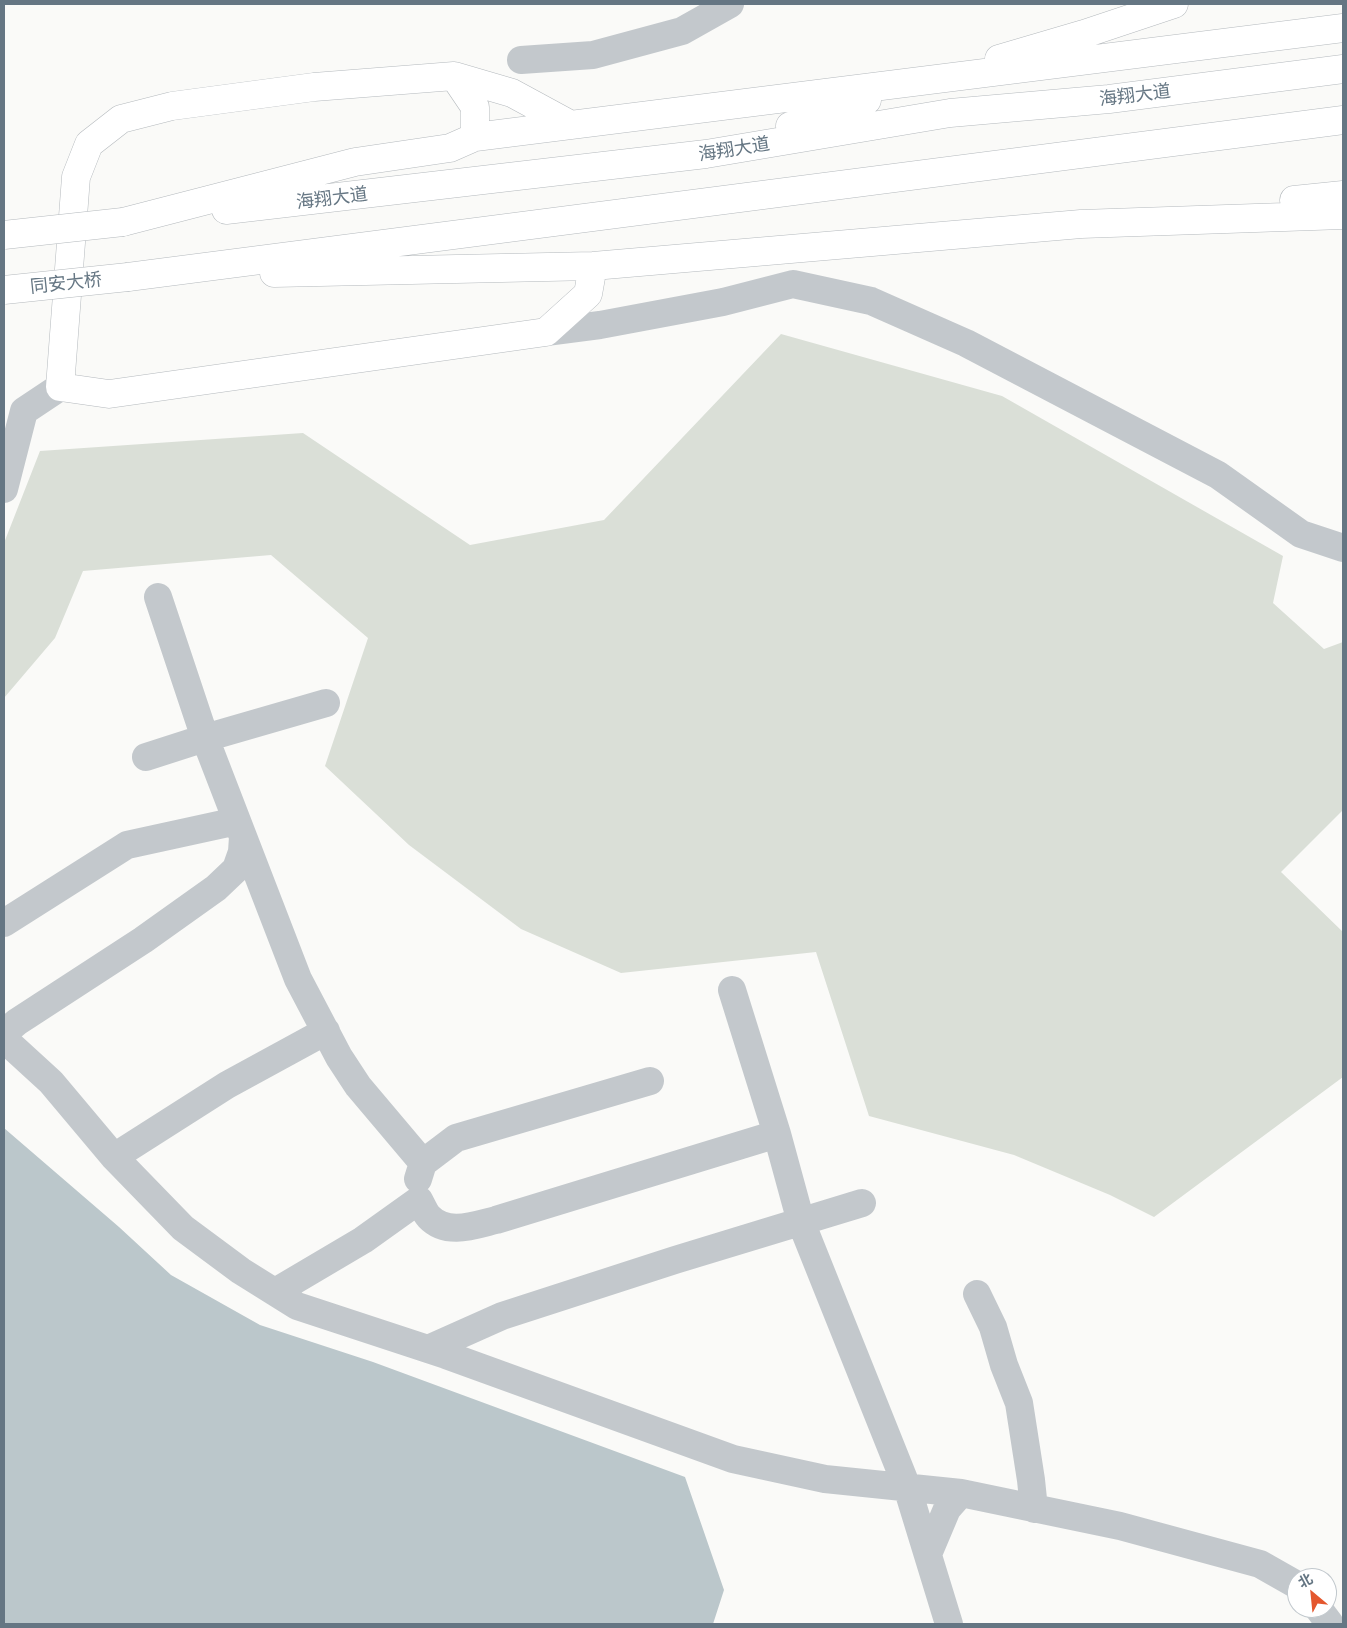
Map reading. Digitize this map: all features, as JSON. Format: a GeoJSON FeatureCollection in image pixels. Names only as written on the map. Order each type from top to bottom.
{"type":"FeatureCollection","features":[{"type":"Feature","properties":{"kind":"highway"},"geometry":{"type":"LineString","coordinates":[[706,154],[926,81],[1084,34],[1174,4]]}},
{"type":"Feature","properties":{"kind":"highway"},"geometry":{"type":"LineString","coordinates":[[4,235],[123,222],[355,162],[450,148],[474,137],[1343,28]]}},
{"type":"Feature","properties":{"kind":"highway"},"geometry":{"type":"LineString","coordinates":[[1109,98],[1343,44]]}},
{"type":"Feature","properties":{"kind":"highway","name":"海翔大道"},"geometry":{"type":"LineString","coordinates":[[123,222],[706,154],[950,113],[1109,98],[1343,69]]}},
{"type":"Feature","properties":{"kind":"highway"},"geometry":{"type":"LineString","coordinates":[[571,126],[512,93],[454,76],[314,87],[172,106],[121,119],[89,144],[76,178],[60,387],[109,394],[546,332],[588,294],[593,266]]}},
{"type":"Feature","properties":{"kind":"highway"},"geometry":{"type":"LineString","coordinates":[[454,76],[475,107],[474,137]]}},
{"type":"Feature","properties":{"kind":"highway"},"geometry":{"type":"LineString","coordinates":[[128,276],[1343,120]]}},
{"type":"Feature","properties":{"kind":"highway"},"geometry":{"type":"LineString","coordinates":[[128,276],[593,266],[1081,224],[1343,195]]}},
{"type":"Feature","properties":{"kind":"highway"},"geometry":{"type":"LineString","coordinates":[[1081,224],[1343,215]]}},
{"type":"Feature","properties":{"kind":"highway","name":"同安大桥"},"geometry":{"type":"LineString","coordinates":[[4,290],[128,276]]}},
{"type":"Feature","properties":{"kind":"street"},"geometry":{"type":"LineString","coordinates":[[521,60],[594,55],[673,34],[682,31],[730,4]]}},
{"type":"Feature","properties":{"kind":"street"},"geometry":{"type":"LineString","coordinates":[[546,332],[600,325],[723,302],[793,284],[871,301],[966,344],[1218,475],[1301,534],[1343,548]]}},
{"type":"Feature","properties":{"kind":"street"},"geometry":{"type":"LineString","coordinates":[[4,489],[24,411],[60,387]]}},
{"type":"Feature","properties":{"kind":"street"},"geometry":{"type":"LineString","coordinates":[[158,597],[205,738],[262,890],[298,979],[339,1057],[358,1086],[423,1163]]}},
{"type":"Feature","properties":{"kind":"street"},"geometry":{"type":"LineString","coordinates":[[146,757],[326,703]]}},
{"type":"Feature","properties":{"kind":"street"},"geometry":{"type":"LineString","coordinates":[[4,1033],[25,1017],[143,940],[216,888],[236,869],[242,852],[240,829]]}},
{"type":"Feature","properties":{"kind":"street"},"geometry":{"type":"LineString","coordinates":[[4,923],[127,845],[240,829]]}},
{"type":"Feature","properties":{"kind":"street"},"geometry":{"type":"LineString","coordinates":[[216,888],[236,882],[262,890]]}},
{"type":"Feature","properties":{"kind":"street"},"geometry":{"type":"LineString","coordinates":[[732,990],[777,1134],[801,1222],[907,1487],[949,1624]]}},
{"type":"Feature","properties":{"kind":"street"},"geometry":{"type":"LineString","coordinates":[[114,1157],[226,1085],[326,1031]]}},
{"type":"Feature","properties":{"kind":"street"},"geometry":{"type":"LineString","coordinates":[[4,1039],[51,1082],[114,1157],[183,1228],[241,1271],[297,1306],[428,1349],[733,1459],[825,1479],[961,1493],[1120,1526],[1260,1564],[1287,1579]]}},
{"type":"Feature","properties":{"kind":"street"},"geometry":{"type":"LineString","coordinates":[[650,1081],[456,1138],[423,1163],[418,1180],[419,1200],[429,1217],[443,1226],[458,1228],[496,1220],[777,1134]]}},
{"type":"Feature","properties":{"kind":"street"},"geometry":{"type":"LineString","coordinates":[[275,1292],[363,1240],[419,1200]]}},
{"type":"Feature","properties":{"kind":"street"},"geometry":{"type":"LineString","coordinates":[[428,1349],[502,1316],[675,1260],[862,1203]]}},
{"type":"Feature","properties":{"kind":"street"},"geometry":{"type":"LineString","coordinates":[[977,1294],[993,1326],[1004,1365],[1019,1402],[1034,1509]]}},
{"type":"Feature","properties":{"kind":"street"},"geometry":{"type":"LineString","coordinates":[[928,1554],[947,1509],[961,1493]]}},
{"type":"Feature","properties":{"kind":"shaded area"},"geometry":{"type":"Polygon","coordinates":[[[781,334],[1002,396],[1283,556],[1273,603],[1324,649],[1343,642],[1343,810],[1281,872],[1343,932],[1343,1077],[1154,1217],[1110,1195],[1014,1155],[869,1116],[816,952],[621,973],[521,929],[409,845],[325,766],[368,638],[271,555],[83,571],[55,638],[4,698],[4,543],[40,451],[303,433],[470,545],[604,520],[781,334]]]}},
{"type":"Feature","properties":{"kind":"shaded area"},"geometry":{"type":"Polygon","coordinates":[[[4,1128],[119,1227],[171,1275],[260,1325],[373,1362],[685,1477],[724,1590],[713,1624],[4,1623],[4,1128]]]}}]}
